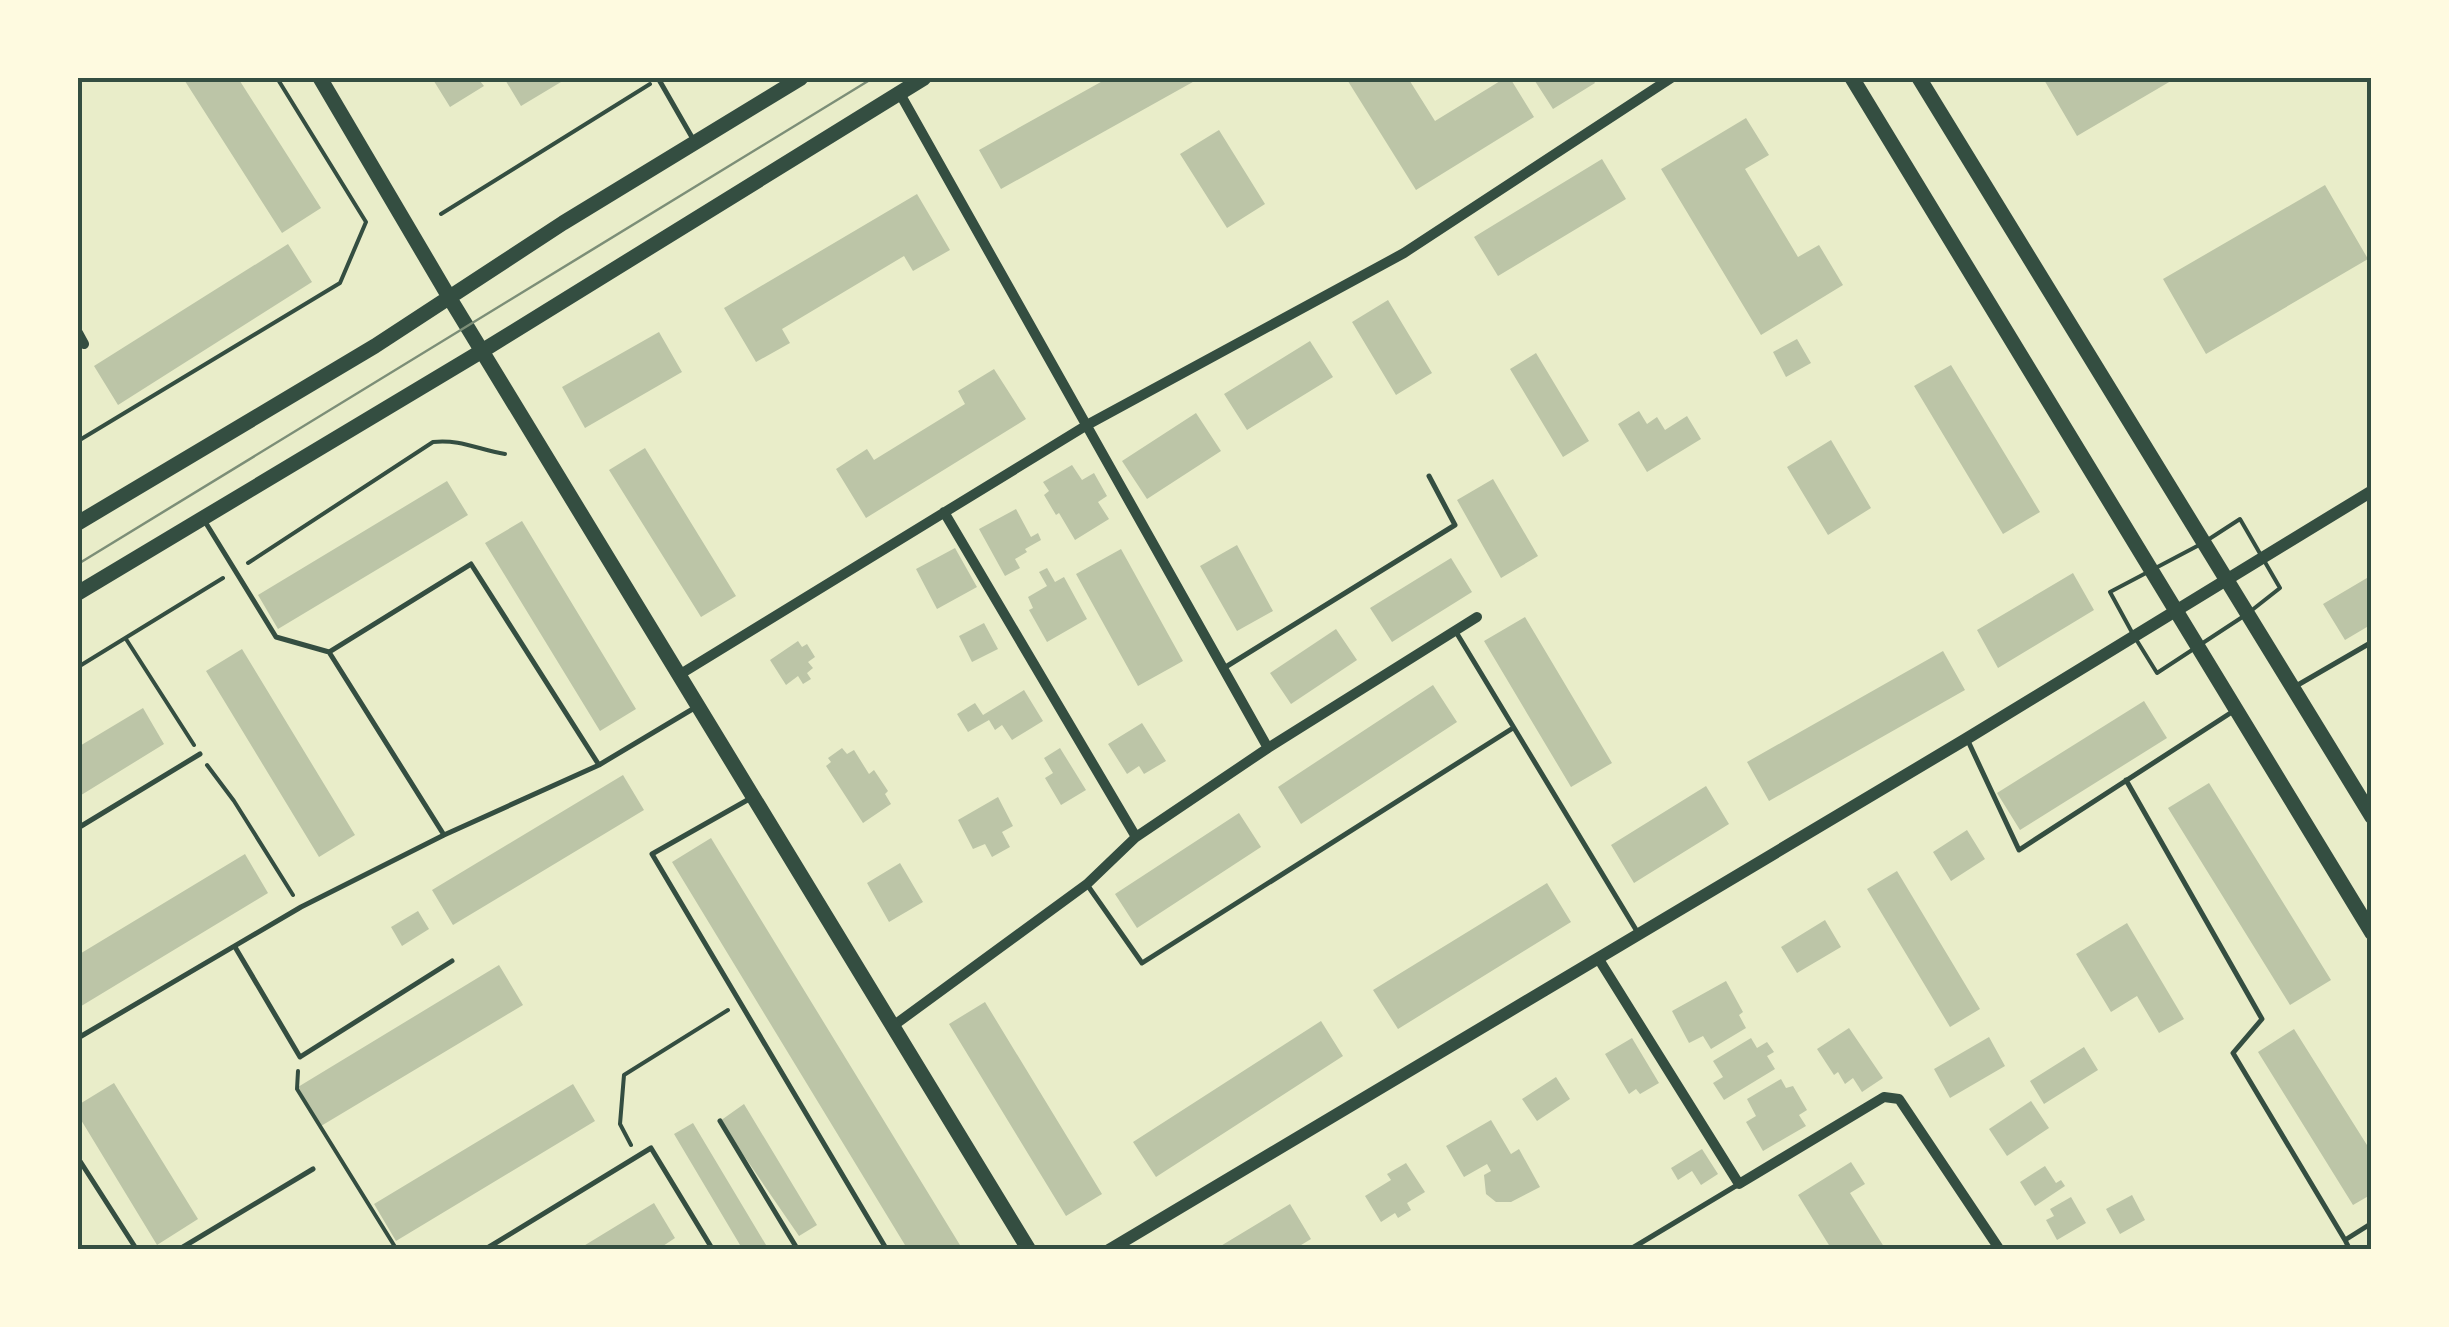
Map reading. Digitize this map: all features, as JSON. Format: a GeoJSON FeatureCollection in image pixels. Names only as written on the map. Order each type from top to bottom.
{"type":"FeatureCollection","features":[{"type":"Feature","properties":{"kind":"main road"},"geometry":{"type":"LineString","coordinates":[[320,78],[1028,1250]]}},
{"type":"Feature","properties":{"kind":"main road"},"geometry":{"type":"LineString","coordinates":[[78,524],[375,346],[563,223],[801,78]]}},
{"type":"Feature","properties":{"kind":"main road"},"geometry":{"type":"LineString","coordinates":[[78,593],[482,351],[924,78]]}},
{"type":"Feature","properties":{"kind":"main road"},"geometry":{"type":"LineString","coordinates":[[1852,78],[2372,933]]}},
{"type":"Feature","properties":{"kind":"main road"},"geometry":{"type":"LineString","coordinates":[[1919,78],[2372,816]]}},
{"type":"Feature","properties":{"kind":"street"},"geometry":{"type":"LineString","coordinates":[[679,674],[1087,425],[1404,253],[1671,78]]}},
{"type":"Feature","properties":{"kind":"street"},"geometry":{"type":"LineString","coordinates":[[899,92],[1268,748]]}},
{"type":"Feature","properties":{"kind":"street"},"geometry":{"type":"LineString","coordinates":[[1109,1250],[2372,491]]}},
{"type":"Feature","properties":{"kind":"street"},"geometry":{"type":"LineString","coordinates":[[944,512],[1136,837]]}},
{"type":"Feature","properties":{"kind":"street"},"geometry":{"type":"LineString","coordinates":[[893,1026],[1086,884],[1136,837],[1477,616]]}},
{"type":"Feature","properties":{"kind":"street"},"geometry":{"type":"LineString","coordinates":[[1598,958],[1738,1184],[1884,1097],[1899,1099],[2000,1250]]}},
{"type":"Feature","properties":{"kind":"lane"},"geometry":{"type":"LineString","coordinates":[[659,78],[694,142]]}},
{"type":"Feature","properties":{"kind":"lane"},"geometry":{"type":"LineString","coordinates":[[1224,668],[1455,525],[1429,476]]}},
{"type":"Feature","properties":{"kind":"lane"},"geometry":{"type":"LineString","coordinates":[[202,518],[276,637],[329,652],[444,835]]}},
{"type":"Feature","properties":{"kind":"lane"},"geometry":{"type":"LineString","coordinates":[[329,652],[471,564],[599,764]]}},
{"type":"Feature","properties":{"kind":"lane"},"geometry":{"type":"LineString","coordinates":[[1455,631],[1638,933]]}},
{"type":"Feature","properties":{"kind":"lane"},"geometry":{"type":"LineString","coordinates":[[2292,688],[2372,642]]}},
{"type":"Feature","properties":{"kind":"lane"},"geometry":{"type":"LineString","coordinates":[[78,1038],[301,908],[444,835],[599,764],[698,706]]}},
{"type":"Feature","properties":{"kind":"lane"},"geometry":{"type":"LineString","coordinates":[[1966,738],[2018,850],[2236,709]]}},
{"type":"Feature","properties":{"kind":"lane"},"geometry":{"type":"LineString","coordinates":[[1086,884],[1142,964],[1512,728]]}},
{"type":"Feature","properties":{"kind":"lane"},"geometry":{"type":"LineString","coordinates":[[78,828],[200,754]]}},
{"type":"Feature","properties":{"kind":"lane"},"geometry":{"type":"LineString","coordinates":[[2126,780],[2262,1019],[2233,1053],[2350,1250]]}},
{"type":"Feature","properties":{"kind":"lane"},"geometry":{"type":"LineString","coordinates":[[754,797],[652,854],[887,1250]]}},
{"type":"Feature","properties":{"kind":"lane"},"geometry":{"type":"LineString","coordinates":[[235,947],[300,1057],[452,960]]}},
{"type":"Feature","properties":{"kind":"lane"},"geometry":{"type":"LineString","coordinates":[[720,1121],[798,1250]]}},
{"type":"Feature","properties":{"kind":"lane"},"geometry":{"type":"LineString","coordinates":[[484,1250],[652,1148],[713,1250]]}},
{"type":"Feature","properties":{"kind":"lane"},"geometry":{"type":"LineString","coordinates":[[78,1158],[138,1250]]}},
{"type":"Feature","properties":{"kind":"lane"},"geometry":{"type":"LineString","coordinates":[[178,1250],[312,1169]]}},
{"type":"Feature","properties":{"kind":"lane"},"geometry":{"type":"LineString","coordinates":[[1628,1250],[1738,1184]]}},
{"type":"Feature","properties":{"kind":"lane"},"geometry":{"type":"LineString","coordinates":[[2344,1240],[2372,1223]]}},
{"type":"Feature","properties":{"kind":"path"},"geometry":{"type":"LineString","coordinates":[[78,441],[340,283],[366,222],[277,78]]}},
{"type":"Feature","properties":{"kind":"path"},"geometry":{"type":"LineString","coordinates":[[442,214],[659,78]]}},
{"type":"Feature","properties":{"kind":"path"},"geometry":{"type":"LineString","coordinates":[[78,667],[236,571],[433,442],[449,440],[505,454]]}},
{"type":"Feature","properties":{"kind":"path"},"geometry":{"type":"LineString","coordinates":[[126,639],[301,908]]}},
{"type":"Feature","properties":{"kind":"path"},"geometry":{"type":"LineString","coordinates":[[637,1156],[620,1124],[624,1075],[740,1002]]}},
{"type":"Feature","properties":{"kind":"path"},"geometry":{"type":"LineString","coordinates":[[300,1057],[296,1089],[397,1250]]}},
{"type":"Feature","properties":{"kind":"building"},"geometry":{"type":"Polygon","coordinates":[[[183,78],[238,78],[321,208],[282,233],[183,78]]]}},
{"type":"Feature","properties":{"kind":"building"},"geometry":{"type":"Polygon","coordinates":[[[432,78],[485,78],[480,81],[484,86],[450,107],[432,78]]]}},
{"type":"Feature","properties":{"kind":"building"},"geometry":{"type":"Polygon","coordinates":[[[504,78],[559,78],[561,82],[521,106],[504,78]]]}},
{"type":"Feature","properties":{"kind":"building"},"geometry":{"type":"Polygon","coordinates":[[[1108,78],[1200,78],[1001,189],[979,150],[1108,78]]]}},
{"type":"Feature","properties":{"kind":"building"},"geometry":{"type":"Polygon","coordinates":[[[1346,78],[1408,78],[1435,121],[1510,78],[1534,117],[1416,190],[1346,78]]]}},
{"type":"Feature","properties":{"kind":"building"},"geometry":{"type":"Polygon","coordinates":[[[1533,78],[1592,78],[1595,83],[1553,109],[1533,78]]]}},
{"type":"Feature","properties":{"kind":"building"},"geometry":{"type":"Polygon","coordinates":[[[2043,78],[2176,78],[2077,136],[2043,78]]]}},
{"type":"Feature","properties":{"kind":"building"},"geometry":{"type":"Polygon","coordinates":[[[1746,118],[1769,155],[1745,169],[1798,257],[1819,245],[1843,285],[1761,335],[1661,169],[1746,118]]]}},
{"type":"Feature","properties":{"kind":"building"},"geometry":{"type":"Polygon","coordinates":[[[1219,130],[1265,204],[1227,228],[1180,154],[1219,130]]]}},
{"type":"Feature","properties":{"kind":"building"},"geometry":{"type":"Polygon","coordinates":[[[1602,159],[1626,199],[1498,276],[1474,237],[1602,159]]]}},
{"type":"Feature","properties":{"kind":"building"},"geometry":{"type":"Polygon","coordinates":[[[2325,185],[2368,259],[2206,354],[2163,279],[2325,185]]]}},
{"type":"Feature","properties":{"kind":"building"},"geometry":{"type":"Polygon","coordinates":[[[917,194],[950,250],[913,271],[904,256],[782,329],[790,343],[756,362],[724,308],[917,194]]]}},
{"type":"Feature","properties":{"kind":"building"},"geometry":{"type":"Polygon","coordinates":[[[288,244],[312,282],[118,405],[94,366],[288,244]]]}},
{"type":"Feature","properties":{"kind":"building"},"geometry":{"type":"Polygon","coordinates":[[[1388,300],[1432,373],[1396,395],[1352,322],[1388,300]]]}},
{"type":"Feature","properties":{"kind":"building"},"geometry":{"type":"Polygon","coordinates":[[[659,332],[682,372],[585,428],[562,387],[659,332]]]}},
{"type":"Feature","properties":{"kind":"building"},"geometry":{"type":"Polygon","coordinates":[[[1797,339],[1811,363],[1786,377],[1773,352],[1797,339]]]}},
{"type":"Feature","properties":{"kind":"building"},"geometry":{"type":"Polygon","coordinates":[[[1310,341],[1333,377],[1247,430],[1224,394],[1310,341]]]}},
{"type":"Feature","properties":{"kind":"building"},"geometry":{"type":"Polygon","coordinates":[[[1536,353],[1589,441],[1563,457],[1510,369],[1536,353]]]}},
{"type":"Feature","properties":{"kind":"building"},"geometry":{"type":"Polygon","coordinates":[[[1951,365],[2040,512],[2003,534],[1914,386],[1951,365]]]}},
{"type":"Feature","properties":{"kind":"building"},"geometry":{"type":"Polygon","coordinates":[[[994,369],[1026,419],[866,518],[836,469],[867,449],[874,460],[965,404],[958,391],[994,369]]]}},
{"type":"Feature","properties":{"kind":"building"},"geometry":{"type":"Polygon","coordinates":[[[1639,411],[1647,424],[1657,417],[1665,430],[1687,416],[1701,439],[1647,472],[1618,424],[1639,411]]]}},
{"type":"Feature","properties":{"kind":"building"},"geometry":{"type":"Polygon","coordinates":[[[1196,413],[1221,451],[1147,499],[1122,461],[1196,413]]]}},
{"type":"Feature","properties":{"kind":"building"},"geometry":{"type":"Polygon","coordinates":[[[1831,440],[1871,508],[1828,535],[1787,467],[1831,440]]]}},
{"type":"Feature","properties":{"kind":"building"},"geometry":{"type":"Polygon","coordinates":[[[645,448],[736,596],[701,617],[609,470],[645,448]]]}},
{"type":"Feature","properties":{"kind":"building"},"geometry":{"type":"Polygon","coordinates":[[[1072,465],[1082,480],[1094,473],[1107,496],[1098,502],[1109,519],[1075,540],[1044,495],[1049,491],[1043,482],[1072,465]]]}},
{"type":"Feature","properties":{"kind":"building"},"geometry":{"type":"Polygon","coordinates":[[[1493,479],[1538,556],[1501,578],[1457,500],[1493,479]]]}},
{"type":"Feature","properties":{"kind":"building"},"geometry":{"type":"Polygon","coordinates":[[[447,481],[468,515],[278,629],[258,595],[447,481]]]}},
{"type":"Feature","properties":{"kind":"building"},"geometry":{"type":"Polygon","coordinates":[[[1016,509],[1031,537],[1038,533],[1041,540],[1015,559],[1020,568],[1005,576],[979,529],[1016,509]]]}},
{"type":"Feature","properties":{"kind":"building"},"geometry":{"type":"Polygon","coordinates":[[[522,521],[636,709],[600,731],[485,543],[522,521]]]}},
{"type":"Feature","properties":{"kind":"building"},"geometry":{"type":"Polygon","coordinates":[[[1237,545],[1273,611],[1237,631],[1200,566],[1237,545]]]}},
{"type":"Feature","properties":{"kind":"building"},"geometry":{"type":"Polygon","coordinates":[[[955,548],[977,587],[937,609],[916,569],[955,548]]]}},
{"type":"Feature","properties":{"kind":"building"},"geometry":{"type":"Polygon","coordinates":[[[1121,549],[1183,661],[1138,686],[1076,574],[1121,549]]]}},
{"type":"Feature","properties":{"kind":"building"},"geometry":{"type":"Polygon","coordinates":[[[1451,558],[1472,592],[1392,642],[1370,608],[1451,558]]]}},
{"type":"Feature","properties":{"kind":"building"},"geometry":{"type":"Polygon","coordinates":[[[1047,568],[1055,582],[1064,577],[1087,619],[1047,642],[1029,610],[1033,608],[1028,597],[1047,586],[1039,572],[1047,568]]]}},
{"type":"Feature","properties":{"kind":"building"},"geometry":{"type":"Polygon","coordinates":[[[2073,573],[2094,610],[1998,668],[1977,630],[2073,573]]]}},
{"type":"Feature","properties":{"kind":"building"},"geometry":{"type":"Polygon","coordinates":[[[2372,575],[2372,624],[2345,640],[2323,604],[2372,575]]]}},
{"type":"Feature","properties":{"kind":"building"},"geometry":{"type":"Polygon","coordinates":[[[1525,617],[1612,763],[1571,787],[1484,641],[1525,617]]]}},
{"type":"Feature","properties":{"kind":"building"},"geometry":{"type":"Polygon","coordinates":[[[984,623],[998,649],[972,662],[959,636],[984,623]]]}},
{"type":"Feature","properties":{"kind":"building"},"geometry":{"type":"Polygon","coordinates":[[[1336,629],[1357,660],[1291,704],[1270,673],[1336,629]]]}},
{"type":"Feature","properties":{"kind":"building"},"geometry":{"type":"Polygon","coordinates":[[[798,641],[802,647],[807,644],[815,657],[808,662],[813,668],[807,673],[811,679],[803,684],[798,676],[786,685],[770,660],[798,641]]]}},
{"type":"Feature","properties":{"kind":"building"},"geometry":{"type":"Polygon","coordinates":[[[242,649],[355,835],[319,857],[206,671],[242,649]]]}},
{"type":"Feature","properties":{"kind":"building"},"geometry":{"type":"Polygon","coordinates":[[[1943,651],[1965,690],[1769,801],[1747,762],[1943,651]]]}},
{"type":"Feature","properties":{"kind":"building"},"geometry":{"type":"Polygon","coordinates":[[[1433,685],[1457,722],[1301,824],[1278,787],[1433,685]]]}},
{"type":"Feature","properties":{"kind":"building"},"geometry":{"type":"Polygon","coordinates":[[[1024,690],[1043,721],[1012,740],[1002,725],[995,730],[989,720],[968,732],[957,714],[975,703],[983,715],[1024,690]]]}},
{"type":"Feature","properties":{"kind":"building"},"geometry":{"type":"Polygon","coordinates":[[[2144,701],[2167,738],[2020,830],[1997,793],[2144,701]]]}},
{"type":"Feature","properties":{"kind":"building"},"geometry":{"type":"Polygon","coordinates":[[[143,708],[164,744],[78,797],[78,747],[143,708]]]}},
{"type":"Feature","properties":{"kind":"building"},"geometry":{"type":"Polygon","coordinates":[[[1142,723],[1166,761],[1144,774],[1139,766],[1127,774],[1108,744],[1142,723]]]}},
{"type":"Feature","properties":{"kind":"building"},"geometry":{"type":"Polygon","coordinates":[[[842,748],[847,754],[854,750],[869,774],[874,770],[888,791],[885,794],[891,804],[863,823],[826,766],[831,762],[828,758],[842,748]]]}},
{"type":"Feature","properties":{"kind":"building"},"geometry":{"type":"Polygon","coordinates":[[[1060,748],[1086,790],[1061,805],[1045,778],[1053,773],[1044,758],[1060,748]]]}},
{"type":"Feature","properties":{"kind":"building"},"geometry":{"type":"Polygon","coordinates":[[[623,775],[644,810],[453,925],[432,890],[623,775]]]}},
{"type":"Feature","properties":{"kind":"building"},"geometry":{"type":"Polygon","coordinates":[[[2209,783],[2331,980],[2290,1005],[2168,808],[2209,783]]]}},
{"type":"Feature","properties":{"kind":"building"},"geometry":{"type":"Polygon","coordinates":[[[1706,786],[1729,824],[1634,883],[1611,845],[1706,786]]]}},
{"type":"Feature","properties":{"kind":"building"},"geometry":{"type":"Polygon","coordinates":[[[998,797],[1013,826],[1002,832],[1010,847],[992,857],[985,844],[973,849],[958,820],[998,797]]]}},
{"type":"Feature","properties":{"kind":"building"},"geometry":{"type":"Polygon","coordinates":[[[1239,813],[1261,847],[1137,928],[1115,894],[1239,813]]]}},
{"type":"Feature","properties":{"kind":"building"},"geometry":{"type":"Polygon","coordinates":[[[1967,830],[1985,859],[1951,881],[1933,852],[1967,830]]]}},
{"type":"Feature","properties":{"kind":"building"},"geometry":{"type":"Polygon","coordinates":[[[711,838],[963,1250],[908,1250],[672,862],[711,838]]]}},
{"type":"Feature","properties":{"kind":"building"},"geometry":{"type":"Polygon","coordinates":[[[245,854],[268,893],[78,1008],[78,955],[245,854]]]}},
{"type":"Feature","properties":{"kind":"building"},"geometry":{"type":"Polygon","coordinates":[[[900,863],[923,902],[889,922],[867,883],[900,863]]]}},
{"type":"Feature","properties":{"kind":"building"},"geometry":{"type":"Polygon","coordinates":[[[1897,871],[1980,1009],[1950,1027],[1867,889],[1897,871]]]}},
{"type":"Feature","properties":{"kind":"building"},"geometry":{"type":"Polygon","coordinates":[[[1547,883],[1571,922],[1398,1029],[1373,990],[1547,883]]]}},
{"type":"Feature","properties":{"kind":"building"},"geometry":{"type":"Polygon","coordinates":[[[418,911],[429,929],[402,946],[391,927],[418,911]]]}},
{"type":"Feature","properties":{"kind":"building"},"geometry":{"type":"Polygon","coordinates":[[[1825,920],[1841,947],[1797,973],[1781,947],[1825,920]]]}},
{"type":"Feature","properties":{"kind":"building"},"geometry":{"type":"Polygon","coordinates":[[[2127,923],[2184,1019],[2159,1033],[2137,996],[2111,1012],[2076,954],[2127,923]]]}},
{"type":"Feature","properties":{"kind":"building"},"geometry":{"type":"Polygon","coordinates":[[[499,965],[523,1005],[321,1126],[298,1087],[499,965]]]}},
{"type":"Feature","properties":{"kind":"building"},"geometry":{"type":"Polygon","coordinates":[[[1726,981],[1743,1012],[1739,1015],[1746,1028],[1711,1049],[1703,1036],[1689,1043],[1672,1011],[1726,981]]]}},
{"type":"Feature","properties":{"kind":"building"},"geometry":{"type":"Polygon","coordinates":[[[985,1002],[1102,1194],[1066,1216],[949,1024],[985,1002]]]}},
{"type":"Feature","properties":{"kind":"building"},"geometry":{"type":"Polygon","coordinates":[[[1321,1021],[1343,1056],[1156,1177],[1133,1142],[1321,1021]]]}},
{"type":"Feature","properties":{"kind":"building"},"geometry":{"type":"Polygon","coordinates":[[[1849,1028],[1883,1078],[1862,1092],[1853,1078],[1845,1084],[1838,1072],[1834,1075],[1817,1049],[1849,1028]]]}},
{"type":"Feature","properties":{"kind":"building"},"geometry":{"type":"Polygon","coordinates":[[[2294,1029],[2372,1153],[2372,1194],[2353,1205],[2258,1052],[2294,1029]]]}},
{"type":"Feature","properties":{"kind":"building"},"geometry":{"type":"Polygon","coordinates":[[[1989,1037],[2005,1066],[1950,1098],[1934,1069],[1989,1037]]]}},
{"type":"Feature","properties":{"kind":"building"},"geometry":{"type":"Polygon","coordinates":[[[1632,1038],[1659,1083],[1640,1094],[1636,1089],[1629,1094],[1605,1054],[1632,1038]]]}},
{"type":"Feature","properties":{"kind":"building"},"geometry":{"type":"Polygon","coordinates":[[[1751,1038],[1757,1048],[1767,1042],[1774,1052],[1767,1056],[1775,1069],[1724,1100],[1713,1083],[1723,1077],[1713,1061],[1751,1038]]]}},
{"type":"Feature","properties":{"kind":"building"},"geometry":{"type":"Polygon","coordinates":[[[2084,1047],[2098,1070],[2044,1104],[2030,1081],[2084,1047]]]}},
{"type":"Feature","properties":{"kind":"building"},"geometry":{"type":"Polygon","coordinates":[[[1556,1077],[1570,1099],[1537,1121],[1522,1099],[1556,1077]]]}},
{"type":"Feature","properties":{"kind":"building"},"geometry":{"type":"Polygon","coordinates":[[[1781,1079],[1786,1088],[1793,1086],[1807,1110],[1799,1115],[1806,1126],[1763,1151],[1746,1122],[1756,1116],[1747,1099],[1781,1079]]]}},
{"type":"Feature","properties":{"kind":"building"},"geometry":{"type":"Polygon","coordinates":[[[114,1083],[198,1219],[157,1245],[78,1115],[78,1105],[114,1083]]]}},
{"type":"Feature","properties":{"kind":"building"},"geometry":{"type":"Polygon","coordinates":[[[573,1084],[595,1121],[396,1241],[374,1204],[573,1084]]]}},
{"type":"Feature","properties":{"kind":"building"},"geometry":{"type":"Polygon","coordinates":[[[2031,1101],[2049,1128],[2007,1156],[1989,1129],[2031,1101]]]}},
{"type":"Feature","properties":{"kind":"building"},"geometry":{"type":"Polygon","coordinates":[[[744,1104],[817,1225],[799,1236],[720,1121],[744,1104]]]}},
{"type":"Feature","properties":{"kind":"building"},"geometry":{"type":"Polygon","coordinates":[[[1491,1120],[1511,1154],[1519,1149],[1540,1187],[1511,1202],[1496,1202],[1486,1194],[1484,1175],[1491,1171],[1487,1164],[1464,1177],[1446,1146],[1491,1120]]]}},
{"type":"Feature","properties":{"kind":"building"},"geometry":{"type":"Polygon","coordinates":[[[693,1123],[769,1250],[743,1250],[674,1134],[693,1123]]]}},
{"type":"Feature","properties":{"kind":"building"},"geometry":{"type":"Polygon","coordinates":[[[1702,1149],[1718,1174],[1701,1185],[1692,1171],[1678,1180],[1671,1168],[1702,1149]]]}},
{"type":"Feature","properties":{"kind":"building"},"geometry":{"type":"Polygon","coordinates":[[[1851,1162],[1865,1184],[1850,1193],[1886,1250],[1832,1250],[1798,1195],[1851,1162]]]}},
{"type":"Feature","properties":{"kind":"building"},"geometry":{"type":"Polygon","coordinates":[[[1406,1163],[1425,1192],[1407,1203],[1411,1210],[1398,1218],[1395,1213],[1381,1222],[1365,1196],[1391,1180],[1387,1174],[1406,1163]]]}},
{"type":"Feature","properties":{"kind":"building"},"geometry":{"type":"Polygon","coordinates":[[[2045,1166],[2056,1183],[2061,1180],[2065,1186],[2035,1206],[2020,1182],[2045,1166]]]}},
{"type":"Feature","properties":{"kind":"building"},"geometry":{"type":"Polygon","coordinates":[[[2132,1195],[2145,1220],[2120,1234],[2106,1209],[2132,1195]]]}},
{"type":"Feature","properties":{"kind":"building"},"geometry":{"type":"Polygon","coordinates":[[[2071,1197],[2086,1223],[2057,1240],[2046,1220],[2054,1216],[2050,1209],[2071,1197]]]}},
{"type":"Feature","properties":{"kind":"building"},"geometry":{"type":"Polygon","coordinates":[[[654,1203],[675,1238],[657,1250],[577,1250],[654,1203]]]}},
{"type":"Feature","properties":{"kind":"building"},"geometry":{"type":"Polygon","coordinates":[[[1290,1204],[1311,1239],[1293,1250],[1214,1250],[1290,1204]]]}},
{"type":"Feature","properties":{"kind":"tram line"},"geometry":{"type":"LineString","coordinates":[[78,564],[873,78]]}}]}
